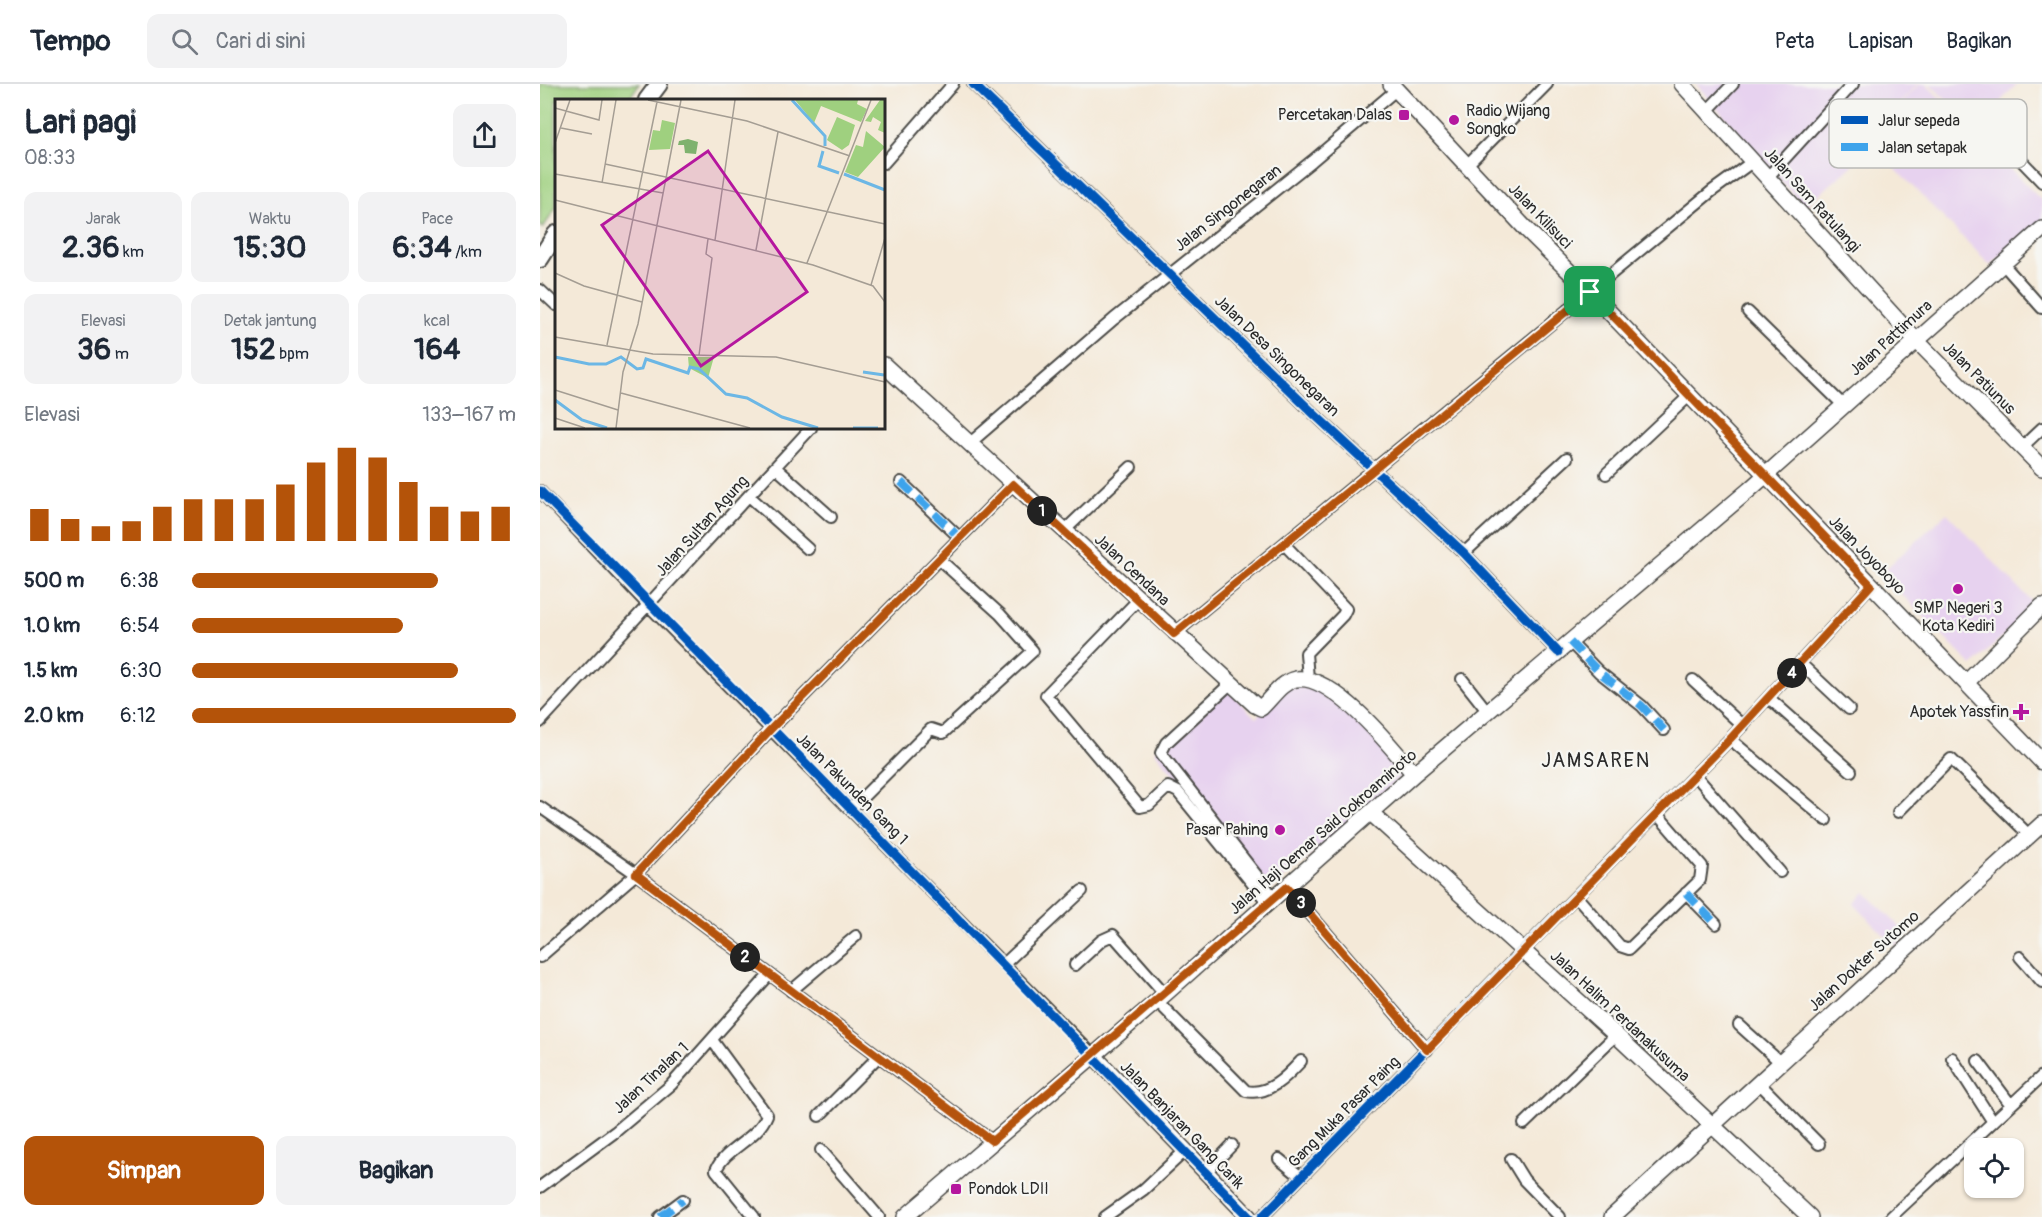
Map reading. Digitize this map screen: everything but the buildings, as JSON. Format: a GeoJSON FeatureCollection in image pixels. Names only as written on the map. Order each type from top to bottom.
{"type":"FeatureCollection","features":[{"type":"Feature","properties":{"kind":"main road"},"geometry":{"type":"LineString","coordinates":[[648,99],[659,84]]}},
{"type":"Feature","properties":{"kind":"main road"},"geometry":{"type":"LineString","coordinates":[[540,259],[555,236]]}},
{"type":"Feature","properties":{"kind":"street"},"geometry":{"type":"LineString","coordinates":[[885,162],[952,84]]}},
{"type":"Feature","properties":{"kind":"street","name":"Jalan Desa Singonegaran"},"geometry":{"type":"LineString","coordinates":[[973,84],[1373,470],[1464,553],[1558,652]]}},
{"type":"Feature","properties":{"kind":"street"},"geometry":{"type":"LineString","coordinates":[[1467,165],[1547,84]]}},
{"type":"Feature","properties":{"kind":"street","name":"Jalan Sam Ratulangi"},"geometry":{"type":"LineString","coordinates":[[1683,84],[1916,340]]}},
{"type":"Feature","properties":{"kind":"street"},"geometry":{"type":"LineString","coordinates":[[1707,111],[1733,84]]}},
{"type":"Feature","properties":{"kind":"street"},"geometry":{"type":"LineString","coordinates":[[1839,99],[1853,84]]}},
{"type":"Feature","properties":{"kind":"street","name":"Jalan Singonegaran"},"geometry":{"type":"LineString","coordinates":[[969,444],[1171,273],[1312,161],[1393,87]]}},
{"type":"Feature","properties":{"kind":"street","name":"Jalan Kilisuci"},"geometry":{"type":"LineString","coordinates":[[1393,87],[1527,230],[1590,292],[1766,475]]}},
{"type":"Feature","properties":{"kind":"street"},"geometry":{"type":"LineString","coordinates":[[1767,178],[1829,110]]}},
{"type":"Feature","properties":{"kind":"street"},"geometry":{"type":"LineString","coordinates":[[1174,634],[1712,191],[1752,162]]}},
{"type":"Feature","properties":{"kind":"street"},"geometry":{"type":"LineString","coordinates":[[2027,166],[2042,182]]}},
{"type":"Feature","properties":{"kind":"street","name":"Jalan Pattimura"},"geometry":{"type":"LineString","coordinates":[[1766,475],[2042,229]]}},
{"type":"Feature","properties":{"kind":"street"},"geometry":{"type":"LineString","coordinates":[[2002,263],[2042,308]]}},
{"type":"Feature","properties":{"kind":"street"},"geometry":{"type":"LineString","coordinates":[[540,290],[555,304]]}},
{"type":"Feature","properties":{"kind":"street"},"geometry":{"type":"LineString","coordinates":[[1748,312],[1843,405]]}},
{"type":"Feature","properties":{"kind":"street","name":"Jalan Patiunus"},"geometry":{"type":"LineString","coordinates":[[1916,340],[2042,468]]}},
{"type":"Feature","properties":{"kind":"street","name":"Jalan Cendana"},"geometry":{"type":"LineString","coordinates":[[885,366],[1174,634],[1230,684],[1261,708],[1288,682],[1308,679]]}},
{"type":"Feature","properties":{"kind":"street"},"geometry":{"type":"LineString","coordinates":[[1606,474],[1689,396]]}},
{"type":"Feature","properties":{"kind":"street"},"geometry":{"type":"LineString","coordinates":[[2022,447],[2042,428]]}},
{"type":"Feature","properties":{"kind":"street","name":"Jalan Sultan Agung"},"geometry":{"type":"LineString","coordinates":[[540,722],[810,429]]}},
{"type":"Feature","properties":{"kind":"street"},"geometry":{"type":"LineString","coordinates":[[1464,553],[1567,458]]}},
{"type":"Feature","properties":{"kind":"street"},"geometry":{"type":"LineString","coordinates":[[775,467],[831,517]]}},
{"type":"Feature","properties":{"kind":"street"},"geometry":{"type":"LineString","coordinates":[[1064,531],[1131,467]]}},
{"type":"Feature","properties":{"kind":"street","name":"Jalan Joyoboyo"},"geometry":{"type":"LineString","coordinates":[[1766,475],[2042,762]]}},
{"type":"Feature","properties":{"kind":"street","name":"Jalan Haji Oemar Said Cokroaminoto"},"geometry":{"type":"LineString","coordinates":[[905,1217],[1161,998],[1414,774],[1766,475]]}},
{"type":"Feature","properties":{"kind":"street"},"geometry":{"type":"LineString","coordinates":[[901,482],[960,538]]}},
{"type":"Feature","properties":{"kind":"street"},"geometry":{"type":"LineString","coordinates":[[540,957],[636,874],[770,730],[1013,484]]}},
{"type":"Feature","properties":{"kind":"street","name":"Jalan Pakunden Gang 1"},"geometry":{"type":"LineString","coordinates":[[540,491],[770,730],[1093,1055]]}},
{"type":"Feature","properties":{"kind":"street"},"geometry":{"type":"LineString","coordinates":[[749,496],[808,549]]}},
{"type":"Feature","properties":{"kind":"street"},"geometry":{"type":"LineString","coordinates":[[1284,544],[1346,609],[1343,615],[1306,653],[1308,679],[1320,682],[1338,693],[1414,774]]}},
{"type":"Feature","properties":{"kind":"street"},"geometry":{"type":"LineString","coordinates":[[851,809],[932,729],[941,734],[1033,651],[1000,614],[940,560]]}},
{"type":"Feature","properties":{"kind":"street","name":"Gang Muka Pasar Paing"},"geometry":{"type":"LineString","coordinates":[[1262,1217],[1743,726],[1871,585]]}},
{"type":"Feature","properties":{"kind":"street"},"geometry":{"type":"LineString","coordinates":[[1138,600],[1046,695],[1140,807],[1145,808],[1168,787],[1178,792],[1272,901]]}},
{"type":"Feature","properties":{"kind":"street"},"geometry":{"type":"LineString","coordinates":[[1966,683],[2042,606]]}},
{"type":"Feature","properties":{"kind":"street"},"geometry":{"type":"LineString","coordinates":[[1570,642],[1599,672],[1642,706],[1664,730]]}},
{"type":"Feature","properties":{"kind":"street"},"geometry":{"type":"LineString","coordinates":[[1800,663],[1849,709]]}},
{"type":"Feature","properties":{"kind":"street"},"geometry":{"type":"LineString","coordinates":[[1462,679],[1488,712]]}},
{"type":"Feature","properties":{"kind":"street"},"geometry":{"type":"LineString","coordinates":[[1693,680],[1743,726]]}},
{"type":"Feature","properties":{"kind":"street"},"geometry":{"type":"LineString","coordinates":[[1230,684],[1166,742],[1161,753],[1272,901]]}},
{"type":"Feature","properties":{"kind":"street"},"geometry":{"type":"LineString","coordinates":[[1769,698],[1851,771]]}},
{"type":"Feature","properties":{"kind":"street"},"geometry":{"type":"LineString","coordinates":[[1730,739],[1826,820]]}},
{"type":"Feature","properties":{"kind":"street"},"geometry":{"type":"LineString","coordinates":[[1898,812],[1951,759],[2030,835]]}},
{"type":"Feature","properties":{"kind":"street"},"geometry":{"type":"LineString","coordinates":[[1695,775],[1780,872]]}},
{"type":"Feature","properties":{"kind":"street"},"geometry":{"type":"LineString","coordinates":[[540,807],[636,874],[992,1141]]}},
{"type":"Feature","properties":{"kind":"street","name":"Jalan Halim Perdanakusuma"},"geometry":{"type":"LineString","coordinates":[[1371,813],[1616,1035],[1810,1217]]}},
{"type":"Feature","properties":{"kind":"street"},"geometry":{"type":"LineString","coordinates":[[1577,897],[1626,949],[1632,947],[1700,880],[1702,866],[1657,814]]}},
{"type":"Feature","properties":{"kind":"street","name":"Jalan Dokter Sutomo"},"geometry":{"type":"LineString","coordinates":[[1612,1217],[2042,824]]}},
{"type":"Feature","properties":{"kind":"street"},"geometry":{"type":"LineString","coordinates":[[1287,887],[1427,1050]]}},
{"type":"Feature","properties":{"kind":"street"},"geometry":{"type":"LineString","coordinates":[[1004,964],[1082,891]]}},
{"type":"Feature","properties":{"kind":"street"},"geometry":{"type":"LineString","coordinates":[[1686,893],[1716,924]]}},
{"type":"Feature","properties":{"kind":"street"},"geometry":{"type":"LineString","coordinates":[[1075,965],[1113,934],[1161,998],[1246,1091],[1260,1091],[1276,1085],[1301,1061]]}},
{"type":"Feature","properties":{"kind":"street"},"geometry":{"type":"LineString","coordinates":[[791,991],[856,936]]}},
{"type":"Feature","properties":{"kind":"street"},"geometry":{"type":"LineString","coordinates":[[2020,957],[2042,982]]}},
{"type":"Feature","properties":{"kind":"street","name":"Jalan Tinalan 1"},"geometry":{"type":"LineString","coordinates":[[540,1187],[671,1085],[769,975]]}},
{"type":"Feature","properties":{"kind":"street"},"geometry":{"type":"LineString","coordinates":[[1739,1025],[1780,1062]]}},
{"type":"Feature","properties":{"kind":"street"},"geometry":{"type":"LineString","coordinates":[[1524,1124],[1616,1035]]}},
{"type":"Feature","properties":{"kind":"street"},"geometry":{"type":"LineString","coordinates":[[712,1040],[768,1114],[757,1133],[723,1160],[716,1170],[754,1217]]}},
{"type":"Feature","properties":{"kind":"street","name":"Jalan Banjaran Gang Carik"},"geometry":{"type":"LineString","coordinates":[[1093,1055],[1249,1217]]}},
{"type":"Feature","properties":{"kind":"street"},"geometry":{"type":"LineString","coordinates":[[819,1116],[878,1057]]}},
{"type":"Feature","properties":{"kind":"street"},"geometry":{"type":"LineString","coordinates":[[1952,1058],[1993,1122]]}},
{"type":"Feature","properties":{"kind":"street"},"geometry":{"type":"LineString","coordinates":[[1978,1061],[2010,1105]]}},
{"type":"Feature","properties":{"kind":"street"},"geometry":{"type":"LineString","coordinates":[[1891,1217],[2042,1076]]}},
{"type":"Feature","properties":{"kind":"street"},"geometry":{"type":"LineString","coordinates":[[1758,1082],[1819,1144]]}},
{"type":"Feature","properties":{"kind":"street"},"geometry":{"type":"LineString","coordinates":[[1207,1171],[1232,1145]]}},
{"type":"Feature","properties":{"kind":"street"},"geometry":{"type":"LineString","coordinates":[[821,1150],[879,1217]]}},
{"type":"Feature","properties":{"kind":"street"},"geometry":{"type":"LineString","coordinates":[[1106,1217],[1143,1190],[1186,1150]]}},
{"type":"Feature","properties":{"kind":"street"},"geometry":{"type":"LineString","coordinates":[[1279,1159],[1301,1177]]}},
{"type":"Feature","properties":{"kind":"street"},"geometry":{"type":"LineString","coordinates":[[1511,1159],[1524,1180],[1560,1217]]}},
{"type":"Feature","properties":{"kind":"street"},"geometry":{"type":"LineString","coordinates":[[660,1217],[683,1200]]}},
{"type":"Feature","properties":{"kind":"shaded area"},"geometry":{"type":"Polygon","coordinates":[[[1696,84],[1918,84],[1904,99],[1829,99],[1829,168],[1850,168],[1804,207],[1696,84]]]}},
{"type":"Feature","properties":{"kind":"shaded area"},"geometry":{"type":"Polygon","coordinates":[[[1920,84],[1926,84],[1941,99],[1905,99],[1920,84]]]}},
{"type":"Feature","properties":{"kind":"shaded area"},"geometry":{"type":"Polygon","coordinates":[[[1930,84],[2017,84],[2003,99],[1945,99],[1930,84]]]}},
{"type":"Feature","properties":{"kind":"shaded area"},"geometry":{"type":"Polygon","coordinates":[[[1895,168],[2009,168],[2042,201],[2042,222],[1990,265],[1895,168]]]}},
{"type":"Feature","properties":{"kind":"shaded area","name":"SMP Negeri 3 Kota Kediri"},"geometry":{"type":"Polygon","coordinates":[[[1947,513],[2035,605],[1972,666],[1881,573],[1947,513]]]}},
{"type":"Feature","properties":{"kind":"shaded area","name":"Pasar Pahing"},"geometry":{"type":"Polygon","coordinates":[[[1318,682],[1408,771],[1272,889],[1154,751],[1225,687],[1256,718],[1286,687],[1318,682]]]}},
{"type":"Feature","properties":{"kind":"shaded area"},"geometry":{"type":"Polygon","coordinates":[[[1865,892],[1907,934],[1895,946],[1854,904],[1865,892]]]}},
{"type":"Feature","properties":{"kind":"green space"},"geometry":{"type":"Polygon","coordinates":[[[540,84],[639,84],[629,99],[555,99],[555,210],[543,228],[540,225],[540,84]]]}},
{"type":"Feature","properties":{"kind":"marked path"},"geometry":{"type":"LineString","coordinates":[[901,482],[960,538]]}},
{"type":"Feature","properties":{"kind":"marked path"},"geometry":{"type":"LineString","coordinates":[[1570,642],[1599,672],[1642,706],[1664,730]]}},
{"type":"Feature","properties":{"kind":"marked path"},"geometry":{"type":"LineString","coordinates":[[1686,893],[1716,924]]}},
{"type":"Feature","properties":{"kind":"marked path"},"geometry":{"type":"LineString","coordinates":[[660,1217],[683,1200]]}},
{"type":"Feature","properties":{"kind":"cycle path"},"geometry":{"type":"LineString","coordinates":[[973,84],[1314,414],[1464,553],[1558,652]]}},
{"type":"Feature","properties":{"kind":"cycle path"},"geometry":{"type":"LineString","coordinates":[[540,491],[1249,1217]]}},
{"type":"Feature","properties":{"kind":"cycle path"},"geometry":{"type":"LineString","coordinates":[[1262,1217],[1730,739],[1871,585]]}},
{"type":"Feature","properties":{"kind":"place","name":"Percetakan Dalas"},"geometry":{"type":"Point","coordinates":[1404,115]}},
{"type":"Feature","properties":{"kind":"place","name":"Radio Wijang Songko"},"geometry":{"type":"Point","coordinates":[1454,120]}},
{"type":"Feature","properties":{"kind":"place","name":"SMP Negeri 3 Kota Kediri"},"geometry":{"type":"Point","coordinates":[1958,589]}},
{"type":"Feature","properties":{"kind":"place","name":"Apotek Yassfin"},"geometry":{"type":"Point","coordinates":[2021,712]}},
{"type":"Feature","properties":{"kind":"place","name":"Pasar Pahing"},"geometry":{"type":"Point","coordinates":[1280,830]}},
{"type":"Feature","properties":{"kind":"place","name":"Pondok LDII"},"geometry":{"type":"Point","coordinates":[956,1189]}},
{"type":"Feature","properties":{"kind":"district","name":"JAMSAREN"},"geometry":{"type":"Point","coordinates":[1596,760]}},
{"type":"Feature","properties":{"kind":"route"},"geometry":{"type":"LineString","coordinates":[[1590,292],[1871,585],[1730,739],[1427,1050],[1287,887],[992,1141],[636,874],[770,730],[1013,484],[1174,634],[1590,292]]}}]}
